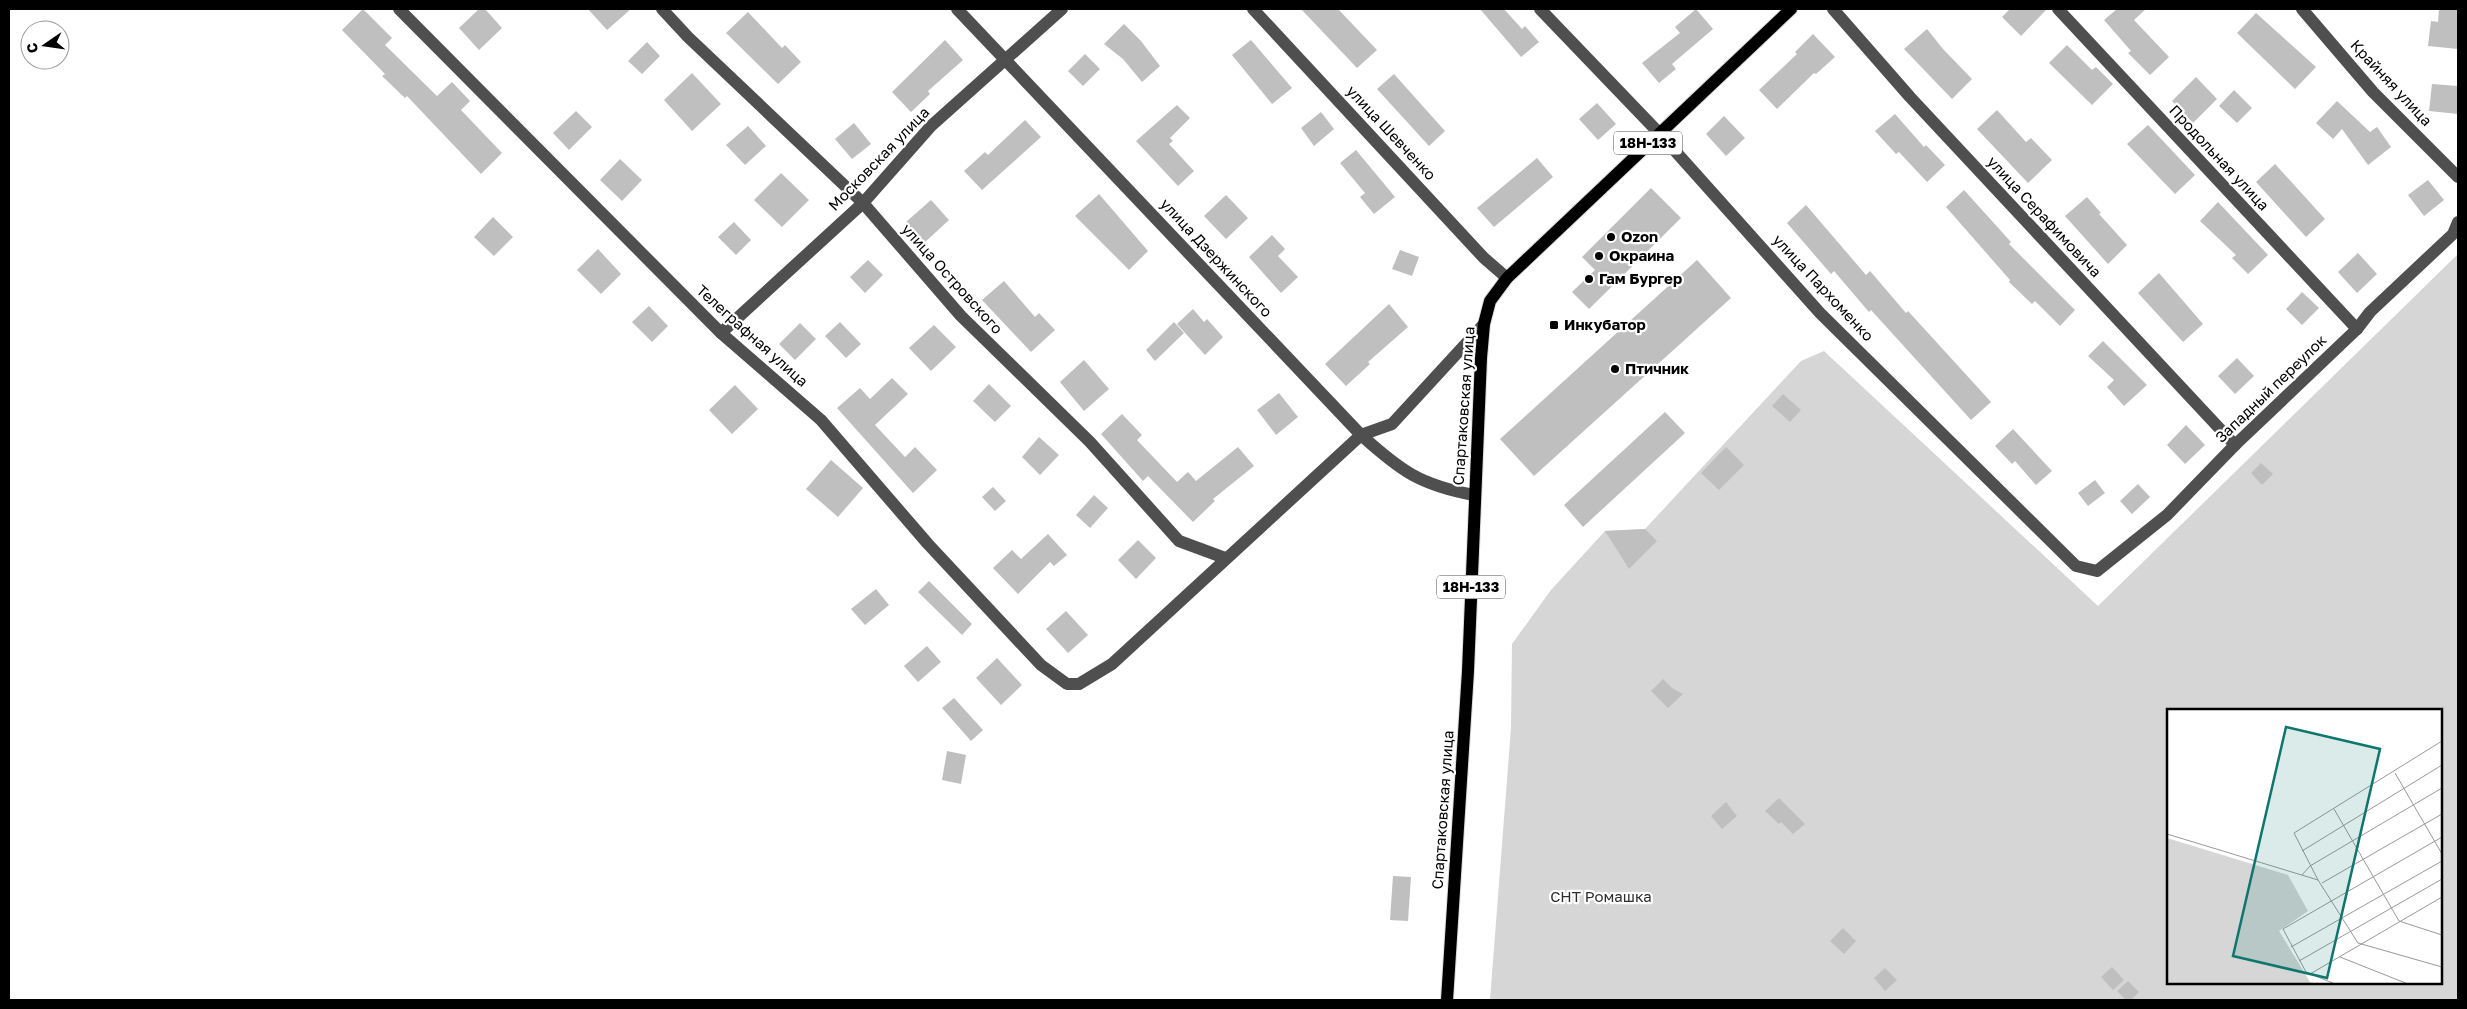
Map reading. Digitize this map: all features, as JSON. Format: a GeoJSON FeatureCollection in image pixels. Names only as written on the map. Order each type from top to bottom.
{"type":"FeatureCollection","features":[{"type":"Feature","properties":{"kind":"main road","name":"Спартаковская улица"},"geometry":{"type":"LineString","coordinates":[[1447,1000],[1468,671],[1474,496],[1484,324],[1490,300],[1506,278],[1791,9]]}},
{"type":"Feature","properties":{"kind":"street","name":"Телеграфная улица"},"geometry":{"type":"LineString","coordinates":[[399,9],[721,333],[821,420],[928,544],[1041,665],[1067,684],[1079,684],[1112,664],[1225,558]]}},
{"type":"Feature","properties":{"kind":"street","name":"улица Островского"},"geometry":{"type":"LineString","coordinates":[[662,9],[688,37],[863,203],[961,316],[1090,442],[1179,541],[1225,558]]}},
{"type":"Feature","properties":{"kind":"street","name":"улица Дзержинского"},"geometry":{"type":"LineString","coordinates":[[957,9],[1361,435],[1392,463],[1423,482],[1474,496]]}},
{"type":"Feature","properties":{"kind":"street","name":"Московская улица"},"geometry":{"type":"LineString","coordinates":[[721,333],[863,203],[931,126],[1062,9]]}},
{"type":"Feature","properties":{"kind":"street","name":"улица Шевченко"},"geometry":{"type":"LineString","coordinates":[[1253,9],[1484,258],[1506,278]]}},
{"type":"Feature","properties":{"kind":"street","name":"улица Пархоменко"},"geometry":{"type":"LineString","coordinates":[[1540,9],[1658,133],[1820,313],[2076,566],[2097,571]]}},
{"type":"Feature","properties":{"kind":"street","name":"улица Серафимовича"},"geometry":{"type":"LineString","coordinates":[[1833,9],[1910,97],[2235,445]]}},
{"type":"Feature","properties":{"kind":"street","name":"Продольная улица"},"geometry":{"type":"LineString","coordinates":[[2058,9],[2357,329]]}},
{"type":"Feature","properties":{"kind":"street","name":"Крайняя улица"},"geometry":{"type":"LineString","coordinates":[[2302,9],[2373,92],[2458,177]]}},
{"type":"Feature","properties":{"kind":"street","name":"Западный переулок"},"geometry":{"type":"LineString","coordinates":[[2097,571],[2167,515],[2235,445],[2357,329],[2370,312],[2453,234],[2458,222]]}},
{"type":"Feature","properties":{"kind":"street"},"geometry":{"type":"LineString","coordinates":[[1225,558],[1361,435],[1392,424],[1484,324]]}},
{"type":"Feature","properties":{"kind":"green space","name":"СНТ Ромашка"},"geometry":{"type":"Polygon","coordinates":[[[2458,254],[2458,1000],[1490,1000],[1511,728],[1512,644],[1551,590],[1605,531],[1645,529],[1801,361],[1824,351],[2098,606],[2458,254]]]}},
{"type":"Feature","properties":{"kind":"building"},"geometry":{"type":"Polygon","coordinates":[[[363,9],[392,38],[385,45],[437,96],[452,82],[470,101],[461,110],[502,153],[481,174],[407,96],[405,98],[382,76],[385,74],[342,30],[363,9]]]}},
{"type":"Feature","properties":{"kind":"building"},"geometry":{"type":"Polygon","coordinates":[[[479,9],[485,9],[502,28],[479,50],[459,28],[479,9]]]}},
{"type":"Feature","properties":{"kind":"building"},"geometry":{"type":"Polygon","coordinates":[[[588,9],[631,9],[607,30],[588,9]]]}},
{"type":"Feature","properties":{"kind":"building"},"geometry":{"type":"Polygon","coordinates":[[[1301,9],[1338,9],[1377,50],[1357,68],[1301,9]]]}},
{"type":"Feature","properties":{"kind":"building"},"geometry":{"type":"Polygon","coordinates":[[[1480,9],[1504,9],[1522,29],[1525,26],[1539,42],[1521,57],[1480,9]]]}},
{"type":"Feature","properties":{"kind":"building"},"geometry":{"type":"Polygon","coordinates":[[[1696,9],[1713,29],[1672,64],[1676,69],[1659,83],[1642,63],[1680,33],[1675,27],[1696,9]]]}},
{"type":"Feature","properties":{"kind":"building"},"geometry":{"type":"Polygon","coordinates":[[[2010,9],[2047,9],[2021,36],[2002,17],[2010,9]]]}},
{"type":"Feature","properties":{"kind":"building"},"geometry":{"type":"Polygon","coordinates":[[[2117,9],[2146,9],[2134,20],[2169,57],[2150,75],[2128,53],[2131,51],[2104,20],[2117,9]]]}},
{"type":"Feature","properties":{"kind":"building"},"geometry":{"type":"Polygon","coordinates":[[[2439,9],[2458,9],[2458,49],[2428,46],[2431,21],[2438,22],[2439,9]]]}},
{"type":"Feature","properties":{"kind":"building"},"geometry":{"type":"Polygon","coordinates":[[[748,12],[782,48],[785,45],[801,62],[778,84],[726,33],[748,12]]]}},
{"type":"Feature","properties":{"kind":"building"},"geometry":{"type":"Polygon","coordinates":[[[2256,13],[2316,67],[2295,89],[2237,33],[2256,13]]]}},
{"type":"Feature","properties":{"kind":"building"},"geometry":{"type":"Polygon","coordinates":[[[1124,24],[1141,41],[1160,66],[1142,82],[1123,59],[1104,44],[1124,24]]]}},
{"type":"Feature","properties":{"kind":"building"},"geometry":{"type":"Polygon","coordinates":[[[1927,29],[1972,79],[1952,99],[1904,49],[1927,29]]]}},
{"type":"Feature","properties":{"kind":"building"},"geometry":{"type":"Polygon","coordinates":[[[1813,34],[1835,57],[1816,74],[1814,73],[1777,109],[1759,90],[1797,54],[1795,52],[1813,34]]]}},
{"type":"Feature","properties":{"kind":"building"},"geometry":{"type":"Polygon","coordinates":[[[945,40],[963,60],[928,91],[930,94],[911,112],[892,92],[945,40]]]}},
{"type":"Feature","properties":{"kind":"building"},"geometry":{"type":"Polygon","coordinates":[[[1251,40],[1292,88],[1272,104],[1232,55],[1251,40]]]}},
{"type":"Feature","properties":{"kind":"building"},"geometry":{"type":"Polygon","coordinates":[[[647,42],[660,56],[642,74],[628,61],[647,42]]]}},
{"type":"Feature","properties":{"kind":"building"},"geometry":{"type":"Polygon","coordinates":[[[2067,45],[2092,70],[2096,67],[2113,84],[2092,105],[2049,63],[2067,45]]]}},
{"type":"Feature","properties":{"kind":"building"},"geometry":{"type":"Polygon","coordinates":[[[1085,54],[1100,69],[1083,86],[1068,71],[1085,54]]]}},
{"type":"Feature","properties":{"kind":"building"},"geometry":{"type":"Polygon","coordinates":[[[692,73],[721,104],[692,131],[664,100],[692,73]]]}},
{"type":"Feature","properties":{"kind":"building"},"geometry":{"type":"Polygon","coordinates":[[[1394,74],[1445,131],[1429,146],[1377,89],[1394,74]]]}},
{"type":"Feature","properties":{"kind":"building"},"geometry":{"type":"Polygon","coordinates":[[[2196,77],[2217,99],[2193,123],[2172,101],[2196,77]]]}},
{"type":"Feature","properties":{"kind":"building"},"geometry":{"type":"Polygon","coordinates":[[[2432,84],[2458,86],[2458,114],[2429,111],[2432,84]]]}},
{"type":"Feature","properties":{"kind":"building"},"geometry":{"type":"Polygon","coordinates":[[[2234,90],[2252,108],[2237,123],[2219,106],[2234,90]]]}},
{"type":"Feature","properties":{"kind":"building"},"geometry":{"type":"Polygon","coordinates":[[[2337,101],[2370,132],[2377,127],[2391,147],[2368,165],[2342,129],[2333,139],[2316,123],[2337,101]]]}},
{"type":"Feature","properties":{"kind":"building"},"geometry":{"type":"Polygon","coordinates":[[[1597,103],[1616,124],[1598,140],[1579,119],[1597,103]]]}},
{"type":"Feature","properties":{"kind":"building"},"geometry":{"type":"Polygon","coordinates":[[[1177,105],[1190,118],[1170,138],[1173,141],[1169,144],[1194,171],[1178,186],[1136,141],[1177,105]]]}},
{"type":"Feature","properties":{"kind":"building"},"geometry":{"type":"Polygon","coordinates":[[[1997,110],[2026,142],[2031,138],[2052,160],[2028,183],[1977,129],[1997,110]]]}},
{"type":"Feature","properties":{"kind":"building"},"geometry":{"type":"Polygon","coordinates":[[[576,111],[592,127],[569,150],[553,133],[576,111]]]}},
{"type":"Feature","properties":{"kind":"building"},"geometry":{"type":"Polygon","coordinates":[[[1321,112],[1334,129],[1314,146],[1301,128],[1321,112]]]}},
{"type":"Feature","properties":{"kind":"building"},"geometry":{"type":"Polygon","coordinates":[[[1895,114],[1924,147],[1926,145],[1945,165],[1927,182],[1899,152],[1896,154],[1875,131],[1895,114]]]}},
{"type":"Feature","properties":{"kind":"building"},"geometry":{"type":"Polygon","coordinates":[[[1724,116],[1745,138],[1726,156],[1706,134],[1724,116]]]}},
{"type":"Feature","properties":{"kind":"building"},"geometry":{"type":"Polygon","coordinates":[[[1025,120],[1041,137],[982,190],[964,171],[985,152],[988,155],[1025,120]]]}},
{"type":"Feature","properties":{"kind":"building"},"geometry":{"type":"Polygon","coordinates":[[[854,123],[871,144],[852,159],[835,139],[854,123]]]}},
{"type":"Feature","properties":{"kind":"building"},"geometry":{"type":"Polygon","coordinates":[[[2148,125],[2195,175],[2175,194],[2127,144],[2148,125]]]}},
{"type":"Feature","properties":{"kind":"building"},"geometry":{"type":"Polygon","coordinates":[[[748,126],[766,146],[745,165],[726,145],[748,126]]]}},
{"type":"Feature","properties":{"kind":"building"},"geometry":{"type":"Polygon","coordinates":[[[1356,150],[1395,197],[1374,214],[1360,197],[1365,193],[1340,163],[1356,150]]]}},
{"type":"Feature","properties":{"kind":"building"},"geometry":{"type":"Polygon","coordinates":[[[1537,158],[1553,177],[1494,227],[1477,208],[1537,158]]]}},
{"type":"Feature","properties":{"kind":"building"},"geometry":{"type":"Polygon","coordinates":[[[620,159],[642,180],[622,201],[600,180],[620,159]]]}},
{"type":"Feature","properties":{"kind":"building"},"geometry":{"type":"Polygon","coordinates":[[[2275,164],[2325,219],[2306,237],[2256,182],[2275,164]]]}},
{"type":"Feature","properties":{"kind":"building"},"geometry":{"type":"Polygon","coordinates":[[[781,173],[809,200],[782,227],[754,200],[781,173]]]}},
{"type":"Feature","properties":{"kind":"building"},"geometry":{"type":"Polygon","coordinates":[[[2428,180],[2444,200],[2424,216],[2408,195],[2428,180]]]}},
{"type":"Feature","properties":{"kind":"building"},"geometry":{"type":"Polygon","coordinates":[[[1651,188],[1681,218],[1589,309],[1572,292],[1595,270],[1582,257],[1651,188]]]}},
{"type":"Feature","properties":{"kind":"building"},"geometry":{"type":"Polygon","coordinates":[[[1964,190],[2011,242],[2009,244],[2075,310],[2060,326],[2035,301],[2032,304],[2009,282],[2010,280],[1946,207],[1964,190]]]}},
{"type":"Feature","properties":{"kind":"building"},"geometry":{"type":"Polygon","coordinates":[[[1099,194],[1148,251],[1129,270],[1075,216],[1099,194]]]}},
{"type":"Feature","properties":{"kind":"building"},"geometry":{"type":"Polygon","coordinates":[[[1226,195],[1248,218],[1226,239],[1204,216],[1226,195]]]}},
{"type":"Feature","properties":{"kind":"building"},"geometry":{"type":"Polygon","coordinates":[[[2087,197],[2101,213],[2099,214],[2127,245],[2108,264],[2065,216],[2087,197]]]}},
{"type":"Feature","properties":{"kind":"building"},"geometry":{"type":"Polygon","coordinates":[[[931,200],[949,220],[924,243],[906,222],[931,200]]]}},
{"type":"Feature","properties":{"kind":"building"},"geometry":{"type":"Polygon","coordinates":[[[2218,202],[2268,255],[2248,274],[2232,258],[2236,255],[2200,221],[2218,202]]]}},
{"type":"Feature","properties":{"kind":"building"},"geometry":{"type":"Polygon","coordinates":[[[1806,205],[1866,275],[1870,271],[1906,313],[1908,311],[1991,402],[1971,420],[1871,310],[1869,312],[1834,271],[1831,274],[1787,223],[1806,205]]]}},
{"type":"Feature","properties":{"kind":"building"},"geometry":{"type":"Polygon","coordinates":[[[493,217],[513,237],[494,256],[474,237],[493,217]]]}},
{"type":"Feature","properties":{"kind":"building"},"geometry":{"type":"Polygon","coordinates":[[[734,222],[751,240],[736,255],[718,237],[734,222]]]}},
{"type":"Feature","properties":{"kind":"building"},"geometry":{"type":"Polygon","coordinates":[[[1272,235],[1285,249],[1278,256],[1298,277],[1281,293],[1249,257],[1272,235]]]}},
{"type":"Feature","properties":{"kind":"building"},"geometry":{"type":"Polygon","coordinates":[[[598,249],[621,274],[601,294],[577,270],[598,249]]]}},
{"type":"Feature","properties":{"kind":"building"},"geometry":{"type":"Polygon","coordinates":[[[1400,250],[1419,257],[1412,276],[1392,269],[1400,250]]]}},
{"type":"Feature","properties":{"kind":"building"},"geometry":{"type":"Polygon","coordinates":[[[2358,253],[2377,274],[2357,293],[2338,272],[2358,253]]]}},
{"type":"Feature","properties":{"kind":"building"},"geometry":{"type":"Polygon","coordinates":[[[868,260],[883,275],[865,293],[850,277],[868,260]]]}},
{"type":"Feature","properties":{"kind":"building","name":"Птичник"},"geometry":{"type":"Polygon","coordinates":[[[1697,260],[1731,298],[1534,476],[1500,439],[1697,260]]]}},
{"type":"Feature","properties":{"kind":"building"},"geometry":{"type":"Polygon","coordinates":[[[2159,273],[2203,324],[2183,342],[2138,293],[2159,273]]]}},
{"type":"Feature","properties":{"kind":"building"},"geometry":{"type":"Polygon","coordinates":[[[1004,281],[1035,317],[1039,313],[1055,330],[1031,352],[982,300],[1004,281]]]}},
{"type":"Feature","properties":{"kind":"building"},"geometry":{"type":"Polygon","coordinates":[[[2302,292],[2319,308],[2302,325],[2286,309],[2302,292]]]}},
{"type":"Feature","properties":{"kind":"building"},"geometry":{"type":"Polygon","coordinates":[[[1389,304],[1408,327],[1368,362],[1370,364],[1346,386],[1325,364],[1389,304]]]}},
{"type":"Feature","properties":{"kind":"building"},"geometry":{"type":"Polygon","coordinates":[[[649,306],[668,326],[652,342],[632,322],[649,306]]]}},
{"type":"Feature","properties":{"kind":"building"},"geometry":{"type":"Polygon","coordinates":[[[1193,309],[1204,322],[1207,319],[1223,337],[1205,355],[1177,324],[1193,309]]]}},
{"type":"Feature","properties":{"kind":"building"},"geometry":{"type":"Polygon","coordinates":[[[840,322],[861,344],[846,358],[825,336],[840,322]]]}},
{"type":"Feature","properties":{"kind":"building"},"geometry":{"type":"Polygon","coordinates":[[[1174,322],[1184,333],[1155,361],[1146,350],[1174,322]]]}},
{"type":"Feature","properties":{"kind":"building"},"geometry":{"type":"Polygon","coordinates":[[[800,323],[816,339],[795,360],[779,344],[800,323]]]}},
{"type":"Feature","properties":{"kind":"building"},"geometry":{"type":"Polygon","coordinates":[[[934,325],[956,347],[931,371],[909,348],[934,325]]]}},
{"type":"Feature","properties":{"kind":"building"},"geometry":{"type":"Polygon","coordinates":[[[2103,341],[2147,385],[2124,406],[2107,387],[2114,380],[2088,356],[2103,341]]]}},
{"type":"Feature","properties":{"kind":"building"},"geometry":{"type":"Polygon","coordinates":[[[2237,358],[2254,376],[2235,394],[2218,376],[2237,358]]]}},
{"type":"Feature","properties":{"kind":"building"},"geometry":{"type":"Polygon","coordinates":[[[1084,360],[1109,389],[1084,411],[1060,382],[1084,360]]]}},
{"type":"Feature","properties":{"kind":"building"},"geometry":{"type":"Polygon","coordinates":[[[892,378],[908,394],[875,425],[905,457],[915,447],[937,470],[913,493],[837,408],[860,388],[870,399],[892,378]]]}},
{"type":"Feature","properties":{"kind":"building"},"geometry":{"type":"Polygon","coordinates":[[[989,384],[1011,406],[995,422],[973,401],[989,384]]]}},
{"type":"Feature","properties":{"kind":"building"},"geometry":{"type":"Polygon","coordinates":[[[735,385],[758,409],[732,434],[709,410],[735,385]]]}},
{"type":"Feature","properties":{"kind":"building"},"geometry":{"type":"Polygon","coordinates":[[[1279,393],[1298,417],[1276,435],[1257,410],[1279,393]]]}},
{"type":"Feature","properties":{"kind":"building"},"geometry":{"type":"Polygon","coordinates":[[[1783,394],[1801,410],[1790,422],[1772,406],[1783,394]]]}},
{"type":"Feature","properties":{"kind":"building"},"geometry":{"type":"Polygon","coordinates":[[[1665,412],[1685,433],[1583,527],[1564,505],[1665,412]]]}},
{"type":"Feature","properties":{"kind":"building"},"geometry":{"type":"Polygon","coordinates":[[[1122,414],[1142,435],[1137,440],[1177,482],[1188,472],[1196,481],[1238,447],[1254,466],[1213,499],[1215,501],[1193,522],[1148,476],[1143,481],[1101,434],[1122,414]]]}},
{"type":"Feature","properties":{"kind":"building"},"geometry":{"type":"Polygon","coordinates":[[[2186,425],[2205,445],[2185,464],[2167,445],[2186,425]]]}},
{"type":"Feature","properties":{"kind":"building"},"geometry":{"type":"Polygon","coordinates":[[[2013,429],[2052,471],[2036,485],[2015,461],[2012,464],[1995,446],[2013,429]]]}},
{"type":"Feature","properties":{"kind":"building"},"geometry":{"type":"Polygon","coordinates":[[[1039,437],[1059,455],[1040,475],[1022,457],[1039,437]]]}},
{"type":"Feature","properties":{"kind":"building"},"geometry":{"type":"Polygon","coordinates":[[[1726,447],[1744,465],[1719,490],[1701,473],[1726,447]]]}},
{"type":"Feature","properties":{"kind":"building"},"geometry":{"type":"Polygon","coordinates":[[[831,460],[863,488],[838,517],[806,489],[831,460]]]}},
{"type":"Feature","properties":{"kind":"building"},"geometry":{"type":"Polygon","coordinates":[[[2261,463],[2273,474],[2262,485],[2251,473],[2261,463]]]}},
{"type":"Feature","properties":{"kind":"building"},"geometry":{"type":"Polygon","coordinates":[[[2095,480],[2105,493],[2088,506],[2078,493],[2095,480]]]}},
{"type":"Feature","properties":{"kind":"building"},"geometry":{"type":"Polygon","coordinates":[[[2138,484],[2150,497],[2132,514],[2120,501],[2138,484]]]}},
{"type":"Feature","properties":{"kind":"building"},"geometry":{"type":"Polygon","coordinates":[[[993,487],[1006,501],[995,511],[982,497],[993,487]]]}},
{"type":"Feature","properties":{"kind":"building"},"geometry":{"type":"Polygon","coordinates":[[[1094,495],[1108,508],[1090,528],[1076,515],[1094,495]]]}},
{"type":"Feature","properties":{"kind":"building"},"geometry":{"type":"Polygon","coordinates":[[[1645,529],[1657,541],[1629,569],[1605,531],[1645,529]]]}},
{"type":"Feature","properties":{"kind":"building"},"geometry":{"type":"Polygon","coordinates":[[[1048,534],[1067,555],[1054,566],[1050,562],[1018,594],[993,568],[1012,550],[1021,559],[1048,534]]]}},
{"type":"Feature","properties":{"kind":"building"},"geometry":{"type":"Polygon","coordinates":[[[1138,540],[1156,558],[1136,579],[1118,560],[1138,540]]]}},
{"type":"Feature","properties":{"kind":"building"},"geometry":{"type":"Polygon","coordinates":[[[929,581],[972,624],[962,635],[918,592],[929,581]]]}},
{"type":"Feature","properties":{"kind":"building"},"geometry":{"type":"Polygon","coordinates":[[[876,589],[889,605],[865,625],[851,609],[876,589]]]}},
{"type":"Feature","properties":{"kind":"building"},"geometry":{"type":"Polygon","coordinates":[[[1066,611],[1088,635],[1068,653],[1046,629],[1066,611]]]}},
{"type":"Feature","properties":{"kind":"building"},"geometry":{"type":"Polygon","coordinates":[[[927,646],[941,662],[918,682],[904,666],[927,646]]]}},
{"type":"Feature","properties":{"kind":"building"},"geometry":{"type":"Polygon","coordinates":[[[997,658],[1022,685],[1001,705],[976,678],[997,658]]]}},
{"type":"Feature","properties":{"kind":"building"},"geometry":{"type":"Polygon","coordinates":[[[1663,679],[1672,688],[1683,694],[1668,708],[1651,691],[1663,679]]]}},
{"type":"Feature","properties":{"kind":"building"},"geometry":{"type":"Polygon","coordinates":[[[954,698],[983,730],[971,741],[942,708],[954,698]]]}},
{"type":"Feature","properties":{"kind":"building"},"geometry":{"type":"Polygon","coordinates":[[[947,751],[966,755],[961,784],[942,780],[947,751]]]}},
{"type":"Feature","properties":{"kind":"building"},"geometry":{"type":"Polygon","coordinates":[[[1779,798],[1805,824],[1793,834],[1781,822],[1779,824],[1765,811],[1779,798]]]}},
{"type":"Feature","properties":{"kind":"building"},"geometry":{"type":"Polygon","coordinates":[[[1726,802],[1737,816],[1722,829],[1711,816],[1726,802]]]}},
{"type":"Feature","properties":{"kind":"building"},"geometry":{"type":"Polygon","coordinates":[[[1393,876],[1411,877],[1408,921],[1390,920],[1393,876]]]}},
{"type":"Feature","properties":{"kind":"building"},"geometry":{"type":"Polygon","coordinates":[[[1843,928],[1856,941],[1844,954],[1830,941],[1843,928]]]}},
{"type":"Feature","properties":{"kind":"building"},"geometry":{"type":"Polygon","coordinates":[[[2112,967],[2124,980],[2113,990],[2101,977],[2112,967]]]}},
{"type":"Feature","properties":{"kind":"building"},"geometry":{"type":"Polygon","coordinates":[[[1885,968],[1897,980],[1885,991],[1874,978],[1885,968]]]}},
{"type":"Feature","properties":{"kind":"building"},"geometry":{"type":"Polygon","coordinates":[[[2128,981],[2139,992],[2131,1000],[2126,1000],[2117,991],[2128,981]]]}},
{"type":"Feature","properties":{"kind":"place","name":"Ozon"},"geometry":{"type":"Point","coordinates":[1611,237]}},
{"type":"Feature","properties":{"kind":"place","name":"Окраина"},"geometry":{"type":"Point","coordinates":[1599,256]}},
{"type":"Feature","properties":{"kind":"place","name":"Гам Бургер"},"geometry":{"type":"Point","coordinates":[1589,279]}},
{"type":"Feature","properties":{"kind":"place","name":"Инкубатор"},"geometry":{"type":"Point","coordinates":[1554,325]}},
{"type":"Feature","properties":{"kind":"place","name":"Птичник"},"geometry":{"type":"Point","coordinates":[1615,369]}}]}
